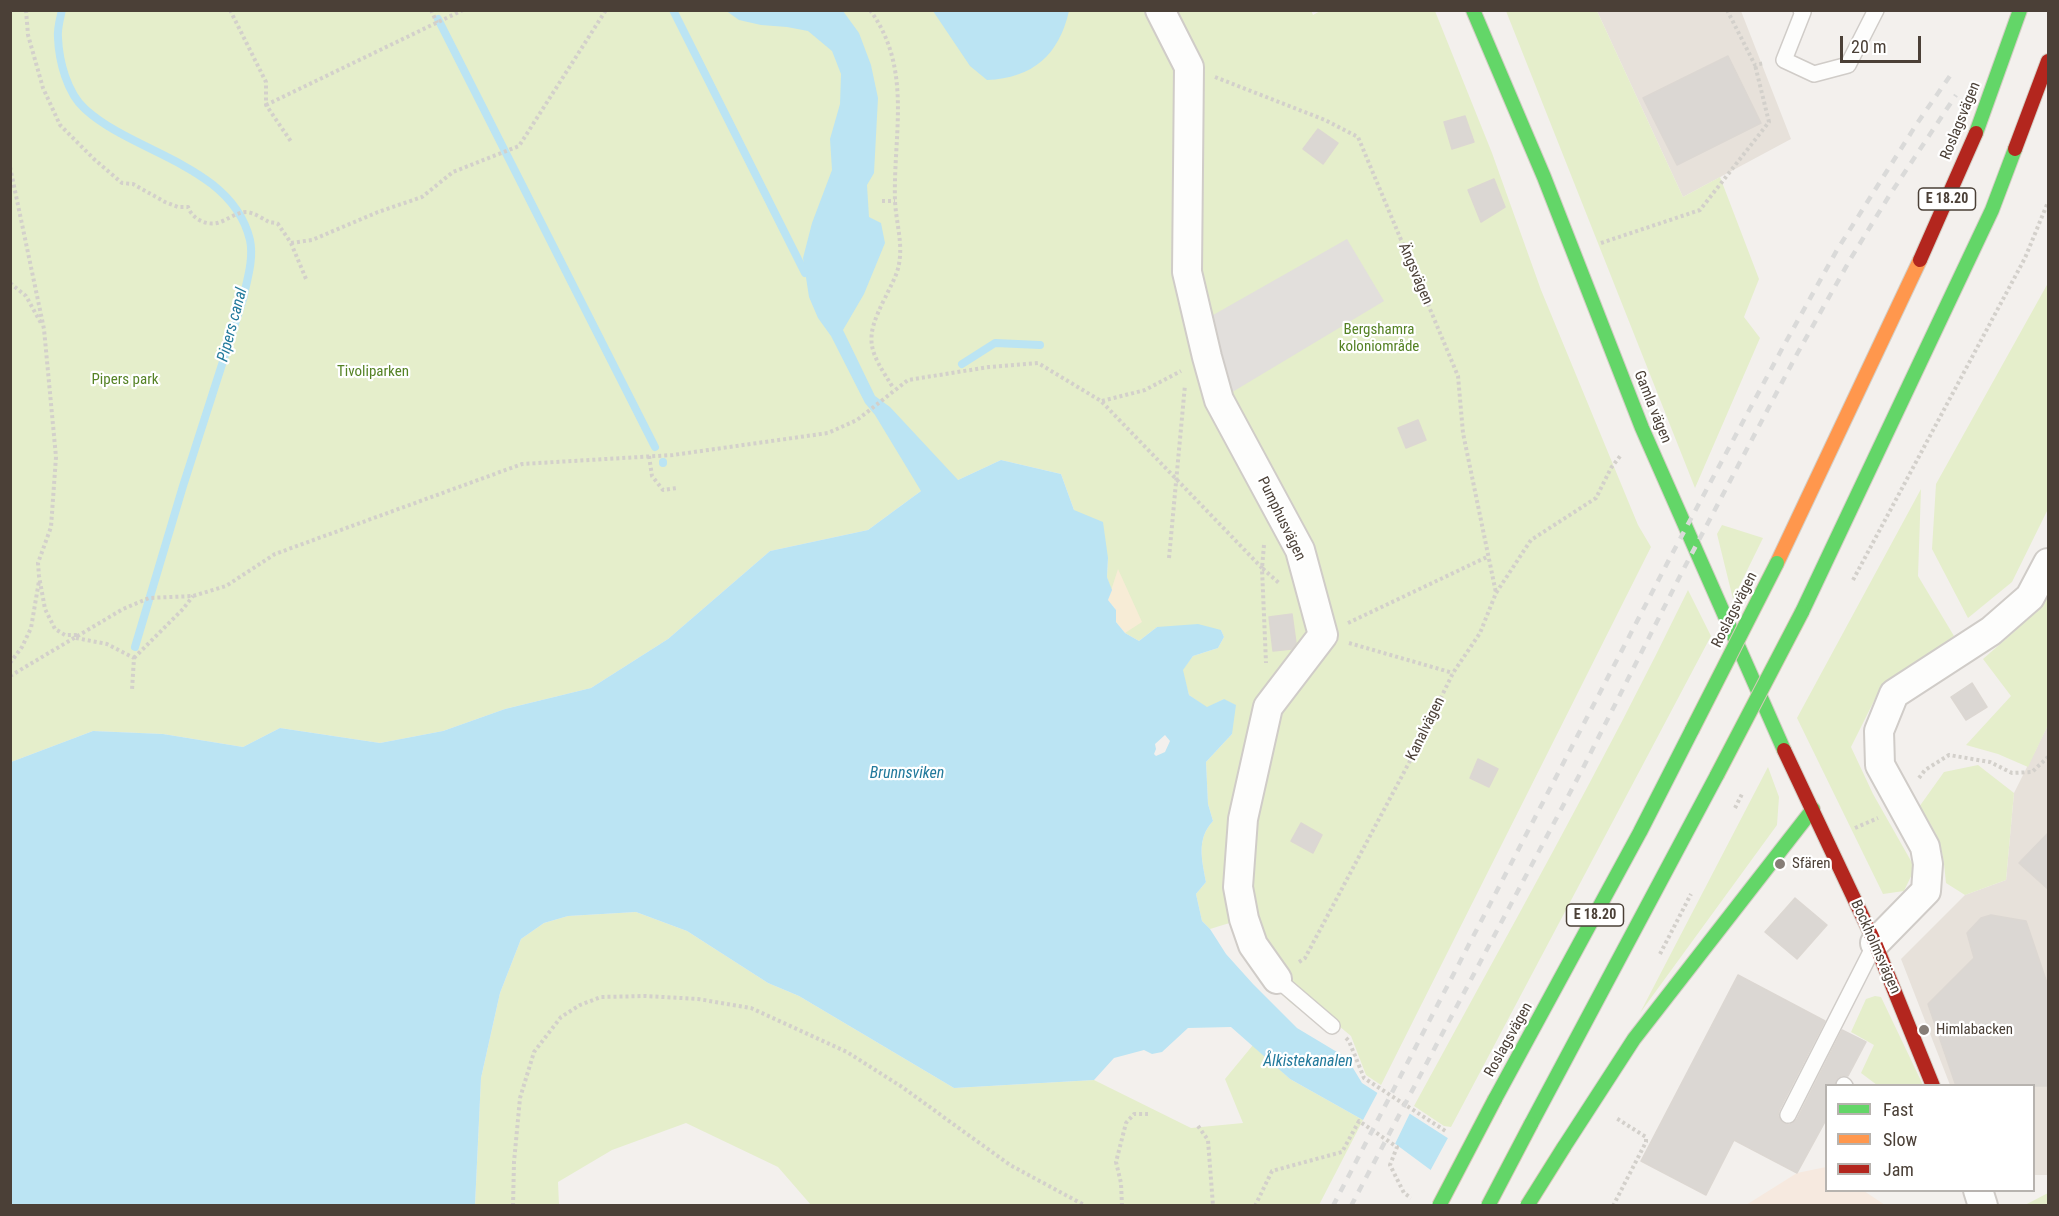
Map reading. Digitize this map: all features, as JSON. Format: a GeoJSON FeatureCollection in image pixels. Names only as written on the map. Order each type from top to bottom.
{"type":"FeatureCollection","features":[{"type":"Feature","properties":{"kind":"main road","name":"Gamla vägen"},"geometry":{"type":"LineString","coordinates":[[1473,10],[1544,177],[1642,428],[1781,743],[1813,809]]}},
{"type":"Feature","properties":{"kind":"main road","name":"Roslagsvägen"},"geometry":{"type":"LineString","coordinates":[[1439,1206],[1640,832],[1777,564],[1865,382],[1936,225],[1978,128],[2020,10]]}},
{"type":"Feature","properties":{"kind":"main road","name":"E 18.20"},"geometry":{"type":"LineString","coordinates":[[1488,1206],[1802,612],[1992,210],[2049,61]]}},
{"type":"Feature","properties":{"kind":"main road","name":"Bockholmsvägen"},"geometry":{"type":"LineString","coordinates":[[1813,809],[1875,943],[1932,1084]]}},
{"type":"Feature","properties":{"kind":"main road"},"geometry":{"type":"LineString","coordinates":[[1527,1206],[1634,1039],[1813,809]]}},
{"type":"Feature","properties":{"kind":"street","name":"Pumphusvägen"},"geometry":{"type":"LineString","coordinates":[[1160,10],[1189,67],[1187,272],[1199,323],[1220,400],[1300,550],[1323,635]]}},
{"type":"Feature","properties":{"kind":"street"},"geometry":{"type":"LineString","coordinates":[[1875,943],[1926,891],[1928,864],[1925,847],[1880,765],[1879,731],[1894,694],[1991,631],[2030,597],[2049,564]]}},
{"type":"Feature","properties":{"kind":"street"},"geometry":{"type":"LineString","coordinates":[[1277,979],[1253,945],[1238,887],[1243,819],[1268,707],[1323,635]]}},
{"type":"Feature","properties":{"kind":"lane"},"geometry":{"type":"LineString","coordinates":[[1802,11],[1784,60],[1814,74],[1848,65],[1876,10]]}},
{"type":"Feature","properties":{"kind":"lane"},"geometry":{"type":"LineString","coordinates":[[1788,1115],[1875,943]]}},
{"type":"Feature","properties":{"kind":"lane"},"geometry":{"type":"LineString","coordinates":[[1277,979],[1332,1026]]}},
{"type":"Feature","properties":{"kind":"path"},"geometry":{"type":"LineString","coordinates":[[26,10],[28,34],[43,88],[60,125],[95,160],[122,183],[133,184],[178,207],[188,207],[194,217],[202,221],[217,224],[238,214],[250,212],[278,224],[291,243],[306,279]]}},
{"type":"Feature","properties":{"kind":"path"},"geometry":{"type":"LineString","coordinates":[[230,10],[266,82],[266,105],[292,143]]}},
{"type":"Feature","properties":{"kind":"path"},"geometry":{"type":"LineString","coordinates":[[266,105],[463,10]]}},
{"type":"Feature","properties":{"kind":"path"},"geometry":{"type":"LineString","coordinates":[[291,243],[312,240],[378,212],[422,197],[453,172],[519,146],[606,10]]}},
{"type":"Feature","properties":{"kind":"path"},"geometry":{"type":"LineString","coordinates":[[870,10],[892,53],[899,93],[895,201],[901,246],[899,264],[876,315],[871,340],[873,354],[894,389]]}},
{"type":"Feature","properties":{"kind":"path"},"geometry":{"type":"LineString","coordinates":[[1591,247],[1700,210],[1769,122],[1755,64],[1727,10]]}},
{"type":"Feature","properties":{"kind":"path"},"geometry":{"type":"LineString","coordinates":[[432,12],[437,23]]}},
{"type":"Feature","properties":{"kind":"path"},"geometry":{"type":"LineString","coordinates":[[1755,64],[1784,60]]}},
{"type":"Feature","properties":{"kind":"path","name":"Ängsvägen"},"geometry":{"type":"LineString","coordinates":[[1189,67],[1325,120],[1358,137],[1458,376],[1463,433],[1496,593]]}},
{"type":"Feature","properties":{"kind":"path"},"geometry":{"type":"LineString","coordinates":[[10,167],[44,329],[56,457],[51,527],[38,563],[45,609],[55,629],[65,635],[107,644],[134,658]]}},
{"type":"Feature","properties":{"kind":"path"},"geometry":{"type":"LineString","coordinates":[[882,201],[895,201]]}},
{"type":"Feature","properties":{"kind":"path"},"geometry":{"type":"LineString","coordinates":[[1852,582],[2025,258],[2049,202]]}},
{"type":"Feature","properties":{"kind":"path"},"geometry":{"type":"LineString","coordinates":[[10,283],[26,296],[44,329]]}},
{"type":"Feature","properties":{"kind":"path"},"geometry":{"type":"LineString","coordinates":[[10,676],[123,609],[150,598],[193,596],[226,586],[275,554],[522,464],[683,453],[828,433],[857,420],[908,380],[1038,363],[1101,401],[1262,568],[1268,707]]}},
{"type":"Feature","properties":{"kind":"path"},"geometry":{"type":"LineString","coordinates":[[1101,401],[1145,390],[1186,368],[1169,558]]}},
{"type":"Feature","properties":{"kind":"path","name":"Kanalvägen"},"geometry":{"type":"LineString","coordinates":[[1277,979],[1305,957],[1411,759],[1453,673],[1480,633],[1496,593],[1531,540],[1596,498],[1611,468],[1624,451]]}},
{"type":"Feature","properties":{"kind":"path"},"geometry":{"type":"LineString","coordinates":[[649,456],[652,476],[663,490],[677,488]]}},
{"type":"Feature","properties":{"kind":"path"},"geometry":{"type":"LineString","coordinates":[[1323,635],[1489,556]]}},
{"type":"Feature","properties":{"kind":"path"},"geometry":{"type":"LineString","coordinates":[[10,663],[32,628],[39,576]]}},
{"type":"Feature","properties":{"kind":"path"},"geometry":{"type":"LineString","coordinates":[[132,690],[134,658],[167,626],[193,596]]}},
{"type":"Feature","properties":{"kind":"path"},"geometry":{"type":"LineString","coordinates":[[1323,635],[1453,673]]}},
{"type":"Feature","properties":{"kind":"path"},"geometry":{"type":"LineString","coordinates":[[1852,829],[1870,823],[1902,803],[1925,770],[1949,755],[1990,762],[2012,773],[2032,772],[2049,757]]}},
{"type":"Feature","properties":{"kind":"path"},"geometry":{"type":"LineString","coordinates":[[1730,818],[1735,808]]}},
{"type":"Feature","properties":{"kind":"path"},"geometry":{"type":"LineString","coordinates":[[1656,961],[1693,890]]}},
{"type":"Feature","properties":{"kind":"path"},"geometry":{"type":"LineString","coordinates":[[513,1206],[514,1161],[520,1098],[534,1052],[561,1017],[579,1005],[601,997],[645,996],[698,999],[751,1008],[847,1052],[902,1087],[1010,1166],[1086,1206]]}},
{"type":"Feature","properties":{"kind":"path"},"geometry":{"type":"LineString","coordinates":[[1122,1206],[1116,1162],[1126,1123],[1134,1114],[1148,1114]]}},
{"type":"Feature","properties":{"kind":"path"},"geometry":{"type":"LineString","coordinates":[[1611,1115],[1646,1137],[1647,1142],[1613,1206]]}},
{"type":"Feature","properties":{"kind":"path"},"geometry":{"type":"LineString","coordinates":[[1255,1206],[1272,1171],[1342,1152],[1359,1121],[1397,1147],[1390,1165],[1404,1193],[1413,1199]]}},
{"type":"Feature","properties":{"kind":"path"},"geometry":{"type":"LineString","coordinates":[[1198,1126],[1208,1140],[1213,1206]]}},
{"type":"Feature","properties":{"kind":"shaded area"},"geometry":{"type":"Polygon","coordinates":[[[1597,11],[1741,11],[1791,139],[1683,197],[1597,11]]]}},
{"type":"Feature","properties":{"kind":"shaded area"},"geometry":{"type":"Polygon","coordinates":[[[1347,239],[1384,301],[1219,400],[1199,323],[1347,239]]]}},
{"type":"Feature","properties":{"kind":"shaded area"},"geometry":{"type":"Polygon","coordinates":[[[2048,725],[2048,1175],[2035,1175],[2035,1084],[1950,1084],[1901,959],[1965,895],[2006,880],[2014,793],[2048,725]]]}},
{"type":"Feature","properties":{"kind":"shaded area"},"geometry":{"type":"Polygon","coordinates":[[[1825,1167],[1825,1192],[1866,1192],[1885,1205],[1746,1205],[1797,1173],[1825,1167]]]}},
{"type":"Feature","properties":{"kind":"green space","name":"Tivoliparken"},"geometry":{"type":"Polygon","coordinates":[[[1311,10],[1313,15],[1322,10],[1435,11],[1492,153],[1541,290],[1638,525],[1651,547],[1381,1085],[1366,1075],[1351,1036],[1333,1021],[1328,1031],[1291,1003],[1260,975],[1236,921],[1210,929],[1202,921],[1196,894],[1206,882],[1202,842],[1213,821],[1208,804],[1206,762],[1232,734],[1224,699],[1207,708],[1189,695],[1182,670],[1193,656],[1218,648],[1224,637],[1221,630],[1157,627],[1139,641],[1125,633],[1107,577],[1108,558],[1074,510],[1061,474],[1001,460],[958,480],[921,491],[868,530],[770,551],[668,639],[591,688],[505,709],[443,731],[380,743],[280,728],[243,747],[163,734],[93,731],[11,762],[11,11],[1311,10]]]}},
{"type":"Feature","properties":{"kind":"green space"},"geometry":{"type":"Polygon","coordinates":[[[1506,11],[1597,11],[1683,197],[1720,177],[1759,279],[1744,317],[1760,338],[1695,488],[1506,11]]]}},
{"type":"Feature","properties":{"kind":"green space"},"geometry":{"type":"Polygon","coordinates":[[[2048,283],[2048,509],[2012,582],[1968,618],[1932,549],[1936,484],[2048,283]]]}},
{"type":"Feature","properties":{"kind":"green space"},"geometry":{"type":"Polygon","coordinates":[[[1921,489],[1918,576],[1954,636],[1881,687],[1851,747],[1873,794],[1915,868],[1904,891],[1883,894],[1797,718],[1921,489]]]}},
{"type":"Feature","properties":{"kind":"green space"},"geometry":{"type":"Polygon","coordinates":[[[1722,525],[1763,538],[1733,599],[1717,534],[1722,525]]]}},
{"type":"Feature","properties":{"kind":"green space"},"geometry":{"type":"Polygon","coordinates":[[[2048,580],[2048,725],[2028,767],[1998,754],[1966,745],[2011,696],[1983,659],[2015,631],[2048,580]]]}},
{"type":"Feature","properties":{"kind":"green space"},"geometry":{"type":"Polygon","coordinates":[[[1688,590],[1711,636],[1451,1127],[1444,1126],[1414,1106],[1588,785],[1688,590]]]}},
{"type":"Feature","properties":{"kind":"green space"},"geometry":{"type":"Polygon","coordinates":[[[1978,765],[2014,793],[2006,880],[1965,895],[1946,883],[1939,842],[1932,826],[1919,807],[1944,772],[1978,765]]]}},
{"type":"Feature","properties":{"kind":"green space"},"geometry":{"type":"Polygon","coordinates":[[[1768,767],[1779,797],[1777,825],[1640,1013],[1768,767]]]}},
{"type":"Feature","properties":{"kind":"green space"},"geometry":{"type":"Polygon","coordinates":[[[636,912],[687,931],[768,983],[799,996],[954,1088],[1094,1080],[1191,1128],[1243,1123],[1225,1079],[1253,1045],[1290,1079],[1363,1120],[1319,1205],[811,1205],[778,1167],[686,1123],[612,1150],[558,1182],[559,1205],[475,1206],[481,1078],[500,993],[521,939],[544,923],[568,916],[636,912]]]}},
{"type":"Feature","properties":{"kind":"green space"},"geometry":{"type":"Polygon","coordinates":[[[1881,997],[1923,1084],[1876,1084],[1861,1073],[1874,1045],[1851,1032],[1866,999],[1881,997]]]}},
{"type":"Feature","properties":{"kind":"green space"},"geometry":{"type":"Polygon","coordinates":[[[2048,1193],[2048,1205],[2025,1205],[2048,1193]]]}},
{"type":"Feature","properties":{"kind":"sand"},"geometry":{"type":"Polygon","coordinates":[[[1118,569],[1142,622],[1125,633],[1116,622],[1116,610],[1108,600],[1118,569]]]}},
{"type":"Feature","properties":{"kind":"water","name":"Brunnsviken"},"geometry":{"type":"Polygon","coordinates":[[[725,10],[843,11],[859,33],[871,65],[878,98],[874,173],[867,185],[869,217],[881,223],[885,243],[864,294],[843,330],[875,396],[890,407],[958,480],[1001,460],[1061,474],[1074,510],[1103,522],[1108,558],[1107,577],[1112,590],[1108,600],[1116,610],[1116,622],[1125,633],[1139,641],[1157,627],[1198,624],[1221,630],[1224,637],[1218,648],[1193,656],[1183,670],[1189,695],[1207,707],[1224,699],[1236,705],[1232,734],[1206,762],[1208,804],[1213,821],[1202,842],[1206,882],[1196,894],[1202,921],[1226,954],[1253,984],[1297,1028],[1347,1058],[1362,1083],[1552,1205],[1478,1205],[1363,1120],[1290,1079],[1231,1027],[1188,1028],[1162,1052],[1152,1054],[1144,1050],[1114,1058],[1094,1080],[954,1088],[799,996],[768,983],[687,931],[636,912],[568,916],[544,923],[521,939],[500,993],[481,1078],[475,1205],[11,1206],[11,762],[93,731],[163,734],[243,747],[280,728],[380,743],[443,731],[505,709],[591,688],[668,639],[770,551],[868,530],[921,491],[875,415],[865,403],[831,336],[818,318],[809,297],[803,258],[812,223],[832,170],[830,139],[840,104],[841,74],[832,51],[808,31],[739,20],[725,10]],[[1165,735],[1155,744],[1154,754],[1156,756],[1165,752],[1170,741],[1165,735]]]}},
{"type":"Feature","properties":{"kind":"water"},"geometry":{"type":"Polygon","coordinates":[[[933,11],[1069,11],[1058,40],[1042,61],[1018,75],[987,80],[970,66],[933,11]]]}},
{"type":"Feature","properties":{"kind":"pier"},"geometry":{"type":"Polygon","coordinates":[[[1379,1090],[1411,1111],[1394,1146],[1362,1122],[1379,1090]]]}},
{"type":"Feature","properties":{"kind":"pier"},"geometry":{"type":"Polygon","coordinates":[[[1449,1136],[1555,1206],[1473,1206],[1429,1173],[1449,1136]]]}},
{"type":"Feature","properties":{"kind":"building"},"geometry":{"type":"Polygon","coordinates":[[[1728,56],[1761,123],[1677,165],[1643,98],[1728,56]]]}},
{"type":"Feature","properties":{"kind":"building"},"geometry":{"type":"Polygon","coordinates":[[[1465,116],[1474,142],[1452,149],[1444,122],[1465,116]]]}},
{"type":"Feature","properties":{"kind":"building"},"geometry":{"type":"Polygon","coordinates":[[[1318,129],[1338,143],[1323,164],[1303,149],[1318,129]]]}},
{"type":"Feature","properties":{"kind":"building"},"geometry":{"type":"Polygon","coordinates":[[[1494,179],[1505,207],[1481,222],[1468,190],[1494,179]]]}},
{"type":"Feature","properties":{"kind":"building"},"geometry":{"type":"Polygon","coordinates":[[[1418,420],[1426,440],[1406,448],[1398,428],[1418,420]]]}},
{"type":"Feature","properties":{"kind":"building"},"geometry":{"type":"Polygon","coordinates":[[[1292,614],[1296,643],[1292,649],[1273,651],[1269,617],[1292,614]]]}},
{"type":"Feature","properties":{"kind":"building"},"geometry":{"type":"Polygon","coordinates":[[[1972,683],[1987,707],[1966,720],[1951,697],[1972,683]]]}},
{"type":"Feature","properties":{"kind":"building"},"geometry":{"type":"Polygon","coordinates":[[[1478,759],[1498,769],[1489,787],[1470,778],[1478,759]]]}},
{"type":"Feature","properties":{"kind":"building"},"geometry":{"type":"Polygon","coordinates":[[[1301,823],[1322,835],[1313,853],[1291,841],[1301,823]]]}},
{"type":"Feature","properties":{"kind":"building"},"geometry":{"type":"Polygon","coordinates":[[[2049,832],[2049,890],[2019,863],[2049,832]]]}},
{"type":"Feature","properties":{"kind":"building"},"geometry":{"type":"Polygon","coordinates":[[[1795,898],[1827,925],[1797,959],[1765,932],[1795,898]]]}},
{"type":"Feature","properties":{"kind":"building"},"geometry":{"type":"Polygon","coordinates":[[[1991,915],[2026,921],[2049,989],[2049,1086],[1955,1084],[1928,1004],[1974,958],[1967,933],[1981,918],[1991,915]]]}},
{"type":"Feature","properties":{"kind":"building"},"geometry":{"type":"Polygon","coordinates":[[[1738,975],[1825,1021],[1779,1111],[1778,1116],[1783,1123],[1789,1125],[1797,1119],[1842,1030],[1866,1042],[1848,1076],[1841,1076],[1835,1084],[1825,1084],[1825,1122],[1797,1173],[1734,1140],[1706,1195],[1641,1161],[1738,975]]]}},
{"type":"Feature","properties":{"kind":"waterway","name":"Pipers canal"},"geometry":{"type":"LineString","coordinates":[[62,10],[58,31],[60,57],[69,86],[79,102],[105,124],[203,177],[224,194],[240,215],[251,247],[243,299],[183,486],[135,647]]}},
{"type":"Feature","properties":{"kind":"waterway"},"geometry":{"type":"LineString","coordinates":[[673,10],[805,273]]}},
{"type":"Feature","properties":{"kind":"waterway"},"geometry":{"type":"LineString","coordinates":[[438,19],[655,447]]}},
{"type":"Feature","properties":{"kind":"waterway"},"geometry":{"type":"LineString","coordinates":[[962,364],[995,343],[1040,345]]}},
{"type":"Feature","properties":{"kind":"railway"},"geometry":{"type":"LineString","coordinates":[[1333,1206],[1672,554],[1783,347],[1837,250],[1916,125],[1954,70]]}},
{"type":"Feature","properties":{"kind":"railway"},"geometry":{"type":"LineString","coordinates":[[1351,1206],[1582,770],[1681,574],[1797,354],[1889,196],[1956,95]]}},
{"type":"Feature","properties":{"kind":"traffic: fast"},"geometry":{"type":"LineString","coordinates":[[1473,10],[1544,177],[1642,428],[1784,750]]}},
{"type":"Feature","properties":{"kind":"traffic: fast"},"geometry":{"type":"LineString","coordinates":[[1976,133],[2020,10]]}},
{"type":"Feature","properties":{"kind":"traffic: fast"},"geometry":{"type":"LineString","coordinates":[[1802,612],[1992,210],[2015,149]]}},
{"type":"Feature","properties":{"kind":"traffic: fast"},"geometry":{"type":"LineString","coordinates":[[1692,730],[1777,563]]}},
{"type":"Feature","properties":{"kind":"traffic: fast"},"geometry":{"type":"LineString","coordinates":[[1717,775],[1802,612]]}},
{"type":"Feature","properties":{"kind":"traffic: fast"},"geometry":{"type":"LineString","coordinates":[[1495,1099],[1640,832],[1692,730]]}},
{"type":"Feature","properties":{"kind":"traffic: fast"},"geometry":{"type":"LineString","coordinates":[[1531,1124],[1717,775]]}},
{"type":"Feature","properties":{"kind":"traffic: fast"},"geometry":{"type":"LineString","coordinates":[[1564,1147],[1634,1039],[1813,809]]}},
{"type":"Feature","properties":{"kind":"traffic: fast"},"geometry":{"type":"LineString","coordinates":[[1439,1206],[1495,1099]]}},
{"type":"Feature","properties":{"kind":"traffic: fast"},"geometry":{"type":"LineString","coordinates":[[1488,1206],[1531,1124]]}},
{"type":"Feature","properties":{"kind":"traffic: fast"},"geometry":{"type":"LineString","coordinates":[[1527,1206],[1564,1147]]}},
{"type":"Feature","properties":{"kind":"traffic: slow"},"geometry":{"type":"LineString","coordinates":[[1777,563],[1920,260]]}},
{"type":"Feature","properties":{"kind":"traffic: jam"},"geometry":{"type":"LineString","coordinates":[[2015,149],[2048,61]]}},
{"type":"Feature","properties":{"kind":"traffic: jam"},"geometry":{"type":"LineString","coordinates":[[1920,260],[1976,133]]}},
{"type":"Feature","properties":{"kind":"traffic: jam"},"geometry":{"type":"LineString","coordinates":[[1784,750],[1875,943],[1932,1084]]}},
{"type":"Feature","properties":{"kind":"place","name":"Sfären"},"geometry":{"type":"Point","coordinates":[1780,864]}},
{"type":"Feature","properties":{"kind":"place","name":"Himlabacken"},"geometry":{"type":"Point","coordinates":[1924,1030]}},
{"type":"Feature","properties":{"kind":"park label","name":"Bergshamra koloniområde"},"geometry":{"type":"Point","coordinates":[1379,338]}},
{"type":"Feature","properties":{"kind":"park label","name":"Pipers park"},"geometry":{"type":"Point","coordinates":[125,380]}},
{"type":"Feature","properties":{"kind":"water label","name":"Ålkistekanalen"},"geometry":{"type":"Point","coordinates":[1308,1062]}}]}
